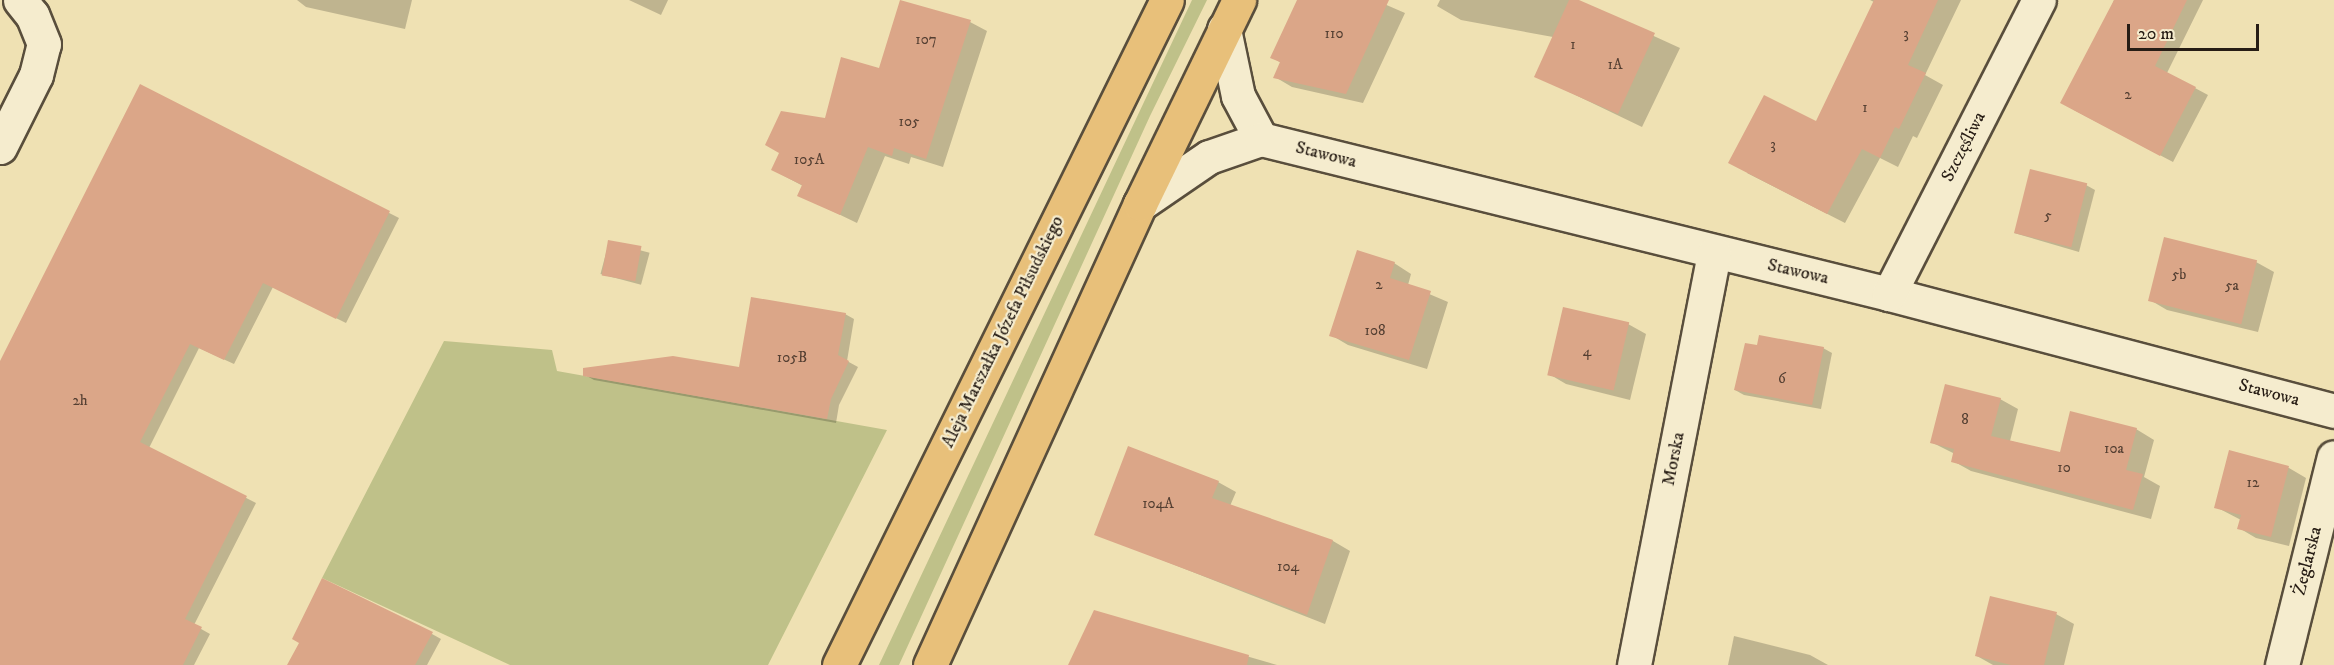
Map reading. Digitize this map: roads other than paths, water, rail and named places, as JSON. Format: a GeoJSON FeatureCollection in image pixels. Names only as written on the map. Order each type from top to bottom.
{"type":"FeatureCollection","features":[{"type":"Feature","properties":{"kind":"main road","name":"Aleja Marszałka Józefa Piłsudskiego"},"geometry":{"type":"LineString","coordinates":[[839,665],[1167,0]]}},
{"type":"Feature","properties":{"kind":"main road"},"geometry":{"type":"LineString","coordinates":[[938,658],[1140,204],[1239,0]]}},
{"type":"Feature","properties":{"kind":"street"},"geometry":{"type":"LineString","coordinates":[[0,147],[36,75],[44,44],[32,15],[20,0]]}},
{"type":"Feature","properties":{"kind":"street","name":"Szczęśliwa"},"geometry":{"type":"LineString","coordinates":[[1889,294],[2039,0]]}},
{"type":"Feature","properties":{"kind":"street"},"geometry":{"type":"LineString","coordinates":[[1140,204],[1209,157],[1260,139],[1238,96],[1224,28]]}},
{"type":"Feature","properties":{"kind":"street","name":"Stawowa"},"geometry":{"type":"LineString","coordinates":[[1260,139],[1714,253],[1889,294],[2334,411]]}},
{"type":"Feature","properties":{"kind":"street","name":"Morska"},"geometry":{"type":"LineString","coordinates":[[1634,665],[1714,253]]}},
{"type":"Feature","properties":{"kind":"street","name":"Żeglarska"},"geometry":{"type":"LineString","coordinates":[[2282,665],[2334,457]]}}]}
